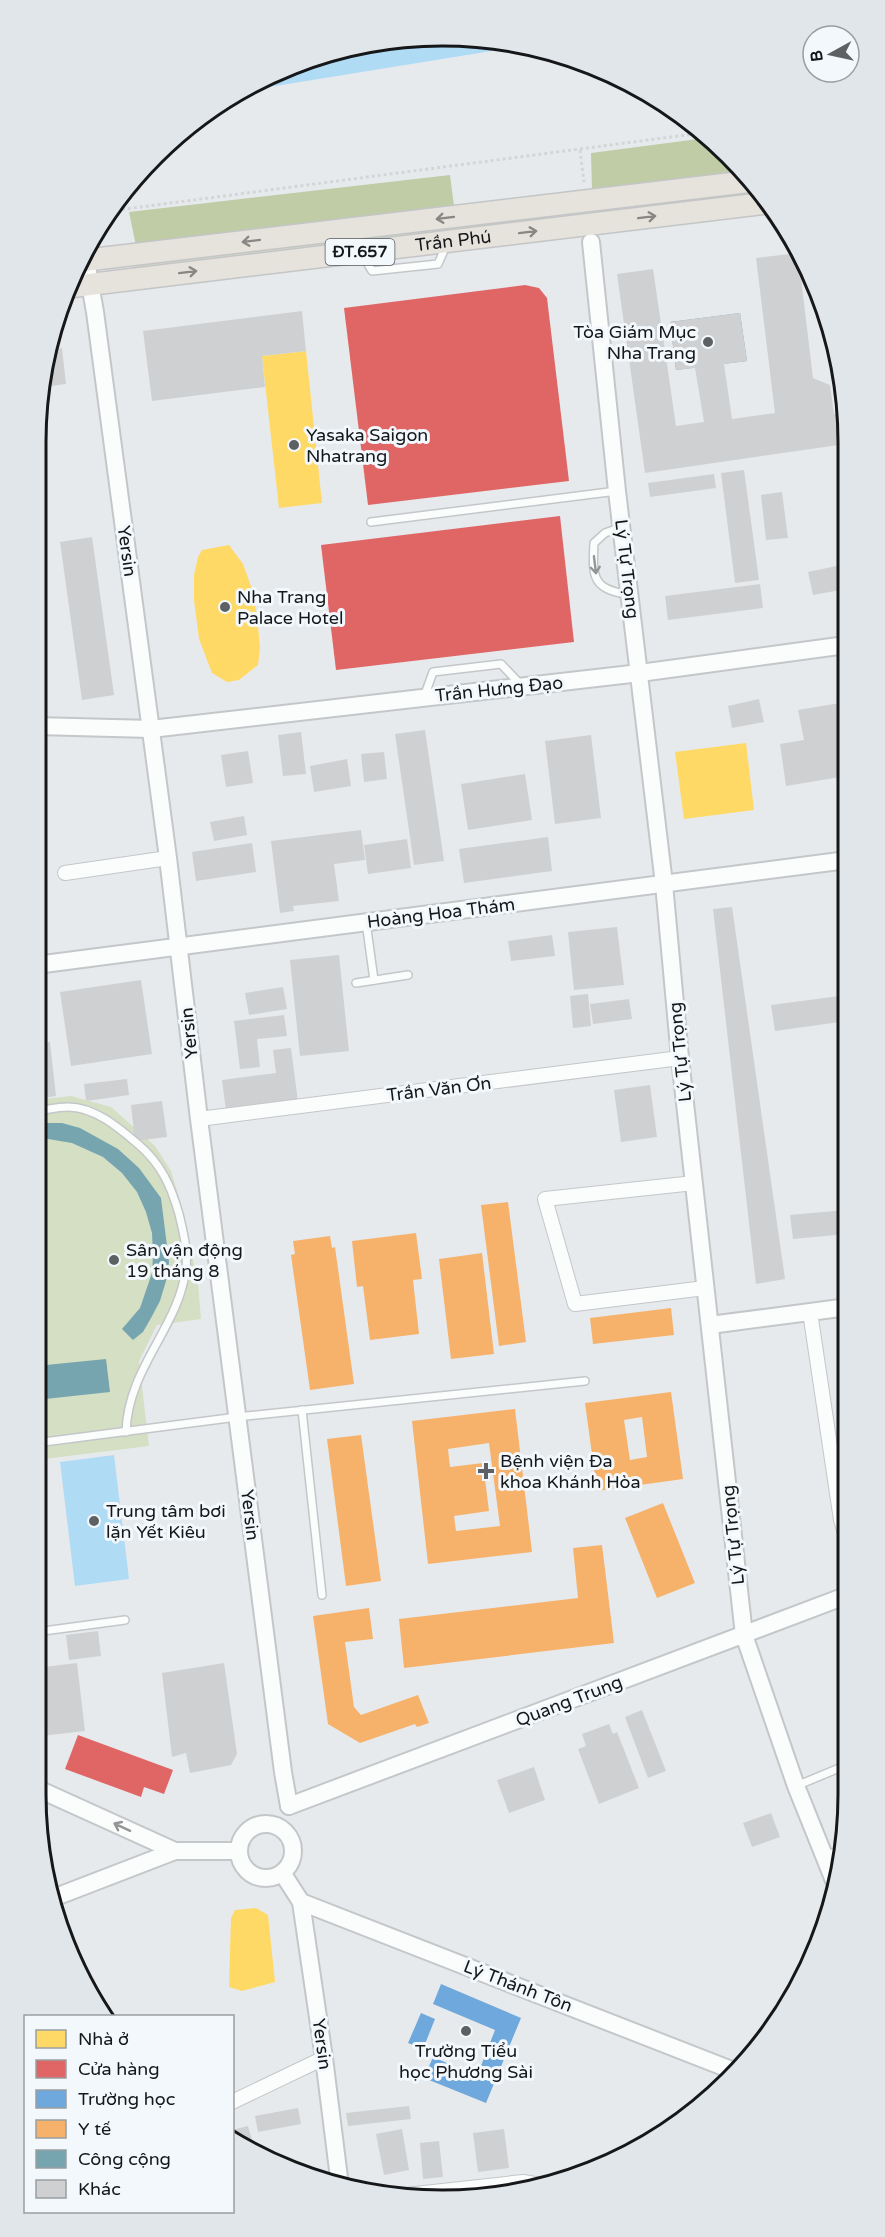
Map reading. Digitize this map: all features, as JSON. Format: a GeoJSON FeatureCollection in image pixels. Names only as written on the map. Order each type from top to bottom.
{"type":"FeatureCollection","features":[{"type":"Feature","properties":{"kind":"main road","name":"Trần Phú"},"geometry":{"type":"LineString","coordinates":[[91,260],[741,182]]}},
{"type":"Feature","properties":{"kind":"main road","name":"Trần Phú"},"geometry":{"type":"LineString","coordinates":[[79,286],[448,241],[590,233],[759,203]]}},
{"type":"Feature","properties":{"kind":"street","name":"Lý Tự Trọng"},"geometry":{"type":"LineString","coordinates":[[587,202],[617,491],[664,884],[680,1058],[744,1635],[795,1786],[831,1874]]}},
{"type":"Feature","properties":{"kind":"street","name":"Yersin"},"geometry":{"type":"LineString","coordinates":[[86,270],[91,285],[151,729],[237,1418],[281,1760],[289,1806]]}},
{"type":"Feature","properties":{"kind":"street","name":"Trần Hưng Đạo"},"geometry":{"type":"LineString","coordinates":[[46,726],[151,729],[640,673],[838,646]]}},
{"type":"Feature","properties":{"kind":"street"},"geometry":{"type":"LineString","coordinates":[[65,873],[168,858]]}},
{"type":"Feature","properties":{"kind":"street","name":"Hoàng Hoa Thám"},"geometry":{"type":"LineString","coordinates":[[46,964],[838,861]]}},
{"type":"Feature","properties":{"kind":"street","name":"Trần Văn Ơn"},"geometry":{"type":"LineString","coordinates":[[199,1119],[680,1058]]}},
{"type":"Feature","properties":{"kind":"street"},"geometry":{"type":"LineString","coordinates":[[694,1184],[545,1199],[575,1304],[705,1288]]}},
{"type":"Feature","properties":{"kind":"street"},"geometry":{"type":"LineString","coordinates":[[710,1325],[838,1308]]}},
{"type":"Feature","properties":{"kind":"street"},"geometry":{"type":"LineString","coordinates":[[810,1312],[838,1500]]}},
{"type":"Feature","properties":{"kind":"street","name":"Quang Trung"},"geometry":{"type":"LineString","coordinates":[[289,1806],[744,1635],[838,1603]]}},
{"type":"Feature","properties":{"kind":"street"},"geometry":{"type":"LineString","coordinates":[[46,1793],[175,1851]]}},
{"type":"Feature","properties":{"kind":"street"},"geometry":{"type":"LineString","coordinates":[[277,1826],[289,1806]]}},
{"type":"Feature","properties":{"kind":"street"},"geometry":{"type":"LineString","coordinates":[[267,1824],[277,1826],[286,1833],[291,1842],[293,1853],[291,1861],[283,1874],[273,1878],[257,1877],[243,1866],[238,1851],[242,1838],[256,1826],[267,1824]]}},
{"type":"Feature","properties":{"kind":"street"},"geometry":{"type":"LineString","coordinates":[[60,1895],[175,1851],[238,1851]]}},
{"type":"Feature","properties":{"kind":"street"},"geometry":{"type":"LineString","coordinates":[[283,1874],[301,1902]]}},
{"type":"Feature","properties":{"kind":"street","name":"Yersin"},"geometry":{"type":"LineString","coordinates":[[301,1902],[339,2177]]}},
{"type":"Feature","properties":{"kind":"street","name":"Lý Thánh Tôn"},"geometry":{"type":"LineString","coordinates":[[301,1902],[728,2069]]}},
{"type":"Feature","properties":{"kind":"street"},"geometry":{"type":"LineString","coordinates":[[234,2101],[324,2058]]}},
{"type":"Feature","properties":{"kind":"street"},"geometry":{"type":"LineString","coordinates":[[451,2190],[524,2182]]}},
{"type":"Feature","properties":{"kind":"lane"},"geometry":{"type":"LineString","coordinates":[[371,522],[617,491]]}},
{"type":"Feature","properties":{"kind":"lane"},"geometry":{"type":"LineString","coordinates":[[622,527],[605,533],[594,543],[593,564],[599,585],[610,592],[630,596]]}},
{"type":"Feature","properties":{"kind":"lane"},"geometry":{"type":"LineString","coordinates":[[423,698],[433,672],[501,664],[523,686]]}},
{"type":"Feature","properties":{"kind":"lane"},"geometry":{"type":"LineString","coordinates":[[366,922],[374,980]]}},
{"type":"Feature","properties":{"kind":"lane"},"geometry":{"type":"LineString","coordinates":[[356,983],[408,975]]}},
{"type":"Feature","properties":{"kind":"lane"},"geometry":{"type":"LineString","coordinates":[[46,1110],[69,1107],[97,1114],[115,1126],[154,1160],[160,1166],[173,1191],[184,1234],[187,1265],[183,1287],[175,1309],[131,1395],[126,1414],[126,1432]]}},
{"type":"Feature","properties":{"kind":"lane"},"geometry":{"type":"LineString","coordinates":[[46,1442],[302,1410],[585,1381]]}},
{"type":"Feature","properties":{"kind":"lane"},"geometry":{"type":"LineString","coordinates":[[302,1410],[322,1595]]}},
{"type":"Feature","properties":{"kind":"lane"},"geometry":{"type":"LineString","coordinates":[[46,1631],[125,1620]]}},
{"type":"Feature","properties":{"kind":"lane"},"geometry":{"type":"LineString","coordinates":[[795,1786],[838,1768]]}},
{"type":"Feature","properties":{"kind":"lane"},"geometry":{"type":"LineString","coordinates":[[823,1857],[834,1852]]}},
{"type":"Feature","properties":{"kind":"path"},"geometry":{"type":"LineString","coordinates":[[122,209],[692,135]]}},
{"type":"Feature","properties":{"kind":"path"},"geometry":{"type":"LineString","coordinates":[[580,150],[587,202]]}},
{"type":"Feature","properties":{"kind":"green space"},"geometry":{"type":"Polygon","coordinates":[[[697,139],[732,172],[592,190],[591,153],[697,139]]]}},
{"type":"Feature","properties":{"kind":"green space"},"geometry":{"type":"Polygon","coordinates":[[[450,175],[454,206],[136,246],[129,212],[450,175]]]}},
{"type":"Feature","properties":{"kind":"green space"},"geometry":{"type":"Polygon","coordinates":[[[553,213],[553,220],[135,270],[134,262],[553,213]]]}},
{"type":"Feature","properties":{"kind":"green space","name":"Sân vận động 19 tháng 8"},"geometry":{"type":"Polygon","coordinates":[[[71,1096],[111,1107],[155,1146],[171,1171],[181,1204],[198,1283],[201,1319],[157,1325],[139,1361],[149,1446],[46,1459],[46,1099],[71,1096]]]}},
{"type":"Feature","properties":{"kind":"water"},"geometry":{"type":"Polygon","coordinates":[[[442,46],[496,50],[266,87],[315,68],[365,54],[442,46]]]}},
{"type":"Feature","properties":{"kind":"water","name":"Trung tâm bơi lặn Yết Kiêu"},"geometry":{"type":"Polygon","coordinates":[[[114,1455],[129,1579],[75,1586],[60,1462],[114,1455]]]}},
{"type":"Feature","properties":{"kind":"building: Nhà ở","name":"Yasaka Saigon Nhatrang"},"geometry":{"type":"Polygon","coordinates":[[[306,351],[322,503],[279,508],[262,356],[306,351]]]}},
{"type":"Feature","properties":{"kind":"building: Nhà ở","name":"Nha Trang Palace Hotel"},"geometry":{"type":"Polygon","coordinates":[[[229,545],[243,564],[252,589],[260,648],[258,665],[239,680],[227,682],[212,673],[199,639],[194,600],[194,575],[202,550],[229,545]]]}},
{"type":"Feature","properties":{"kind":"building: Nhà ở"},"geometry":{"type":"Polygon","coordinates":[[[746,743],[754,810],[684,819],[675,752],[746,743]]]}},
{"type":"Feature","properties":{"kind":"building: Nhà ở"},"geometry":{"type":"Polygon","coordinates":[[[256,1908],[268,1915],[275,1982],[242,1991],[229,1987],[231,1918],[235,1910],[256,1908]]]}},
{"type":"Feature","properties":{"kind":"building: Cửa hàng"},"geometry":{"type":"Polygon","coordinates":[[[525,285],[539,288],[547,298],[569,481],[368,505],[344,308],[525,285]]]}},
{"type":"Feature","properties":{"kind":"building: Cửa hàng"},"geometry":{"type":"Polygon","coordinates":[[[560,516],[574,642],[336,670],[321,545],[560,516]]]}},
{"type":"Feature","properties":{"kind":"building: Cửa hàng"},"geometry":{"type":"Polygon","coordinates":[[[78,1735],[173,1770],[164,1794],[144,1787],[141,1797],[65,1769],[78,1735]]]}},
{"type":"Feature","properties":{"kind":"building: Trường học"},"geometry":{"type":"Polygon","coordinates":[[[441,1984],[521,2018],[486,2103],[424,2078],[433,2057],[477,2076],[495,2030],[433,2004],[441,1984]]]}},
{"type":"Feature","properties":{"kind":"building: Trường học"},"geometry":{"type":"Polygon","coordinates":[[[421,2013],[435,2019],[423,2049],[408,2043],[421,2013]]]}},
{"type":"Feature","properties":{"kind":"building: Y tế"},"geometry":{"type":"Polygon","coordinates":[[[508,1202],[526,1342],[499,1346],[481,1205],[508,1202]]]}},
{"type":"Feature","properties":{"kind":"building: Y tế"},"geometry":{"type":"Polygon","coordinates":[[[416,1233],[422,1279],[413,1280],[419,1334],[370,1340],[363,1286],[357,1287],[352,1241],[416,1233]]]}},
{"type":"Feature","properties":{"kind":"building: Y tế"},"geometry":{"type":"Polygon","coordinates":[[[330,1236],[332,1248],[335,1247],[354,1384],[310,1390],[291,1255],[295,1254],[293,1241],[330,1236]]]}},
{"type":"Feature","properties":{"kind":"building: Y tế"},"geometry":{"type":"Polygon","coordinates":[[[482,1253],[494,1354],[451,1359],[439,1259],[482,1253]]]}},
{"type":"Feature","properties":{"kind":"building: Y tế"},"geometry":{"type":"Polygon","coordinates":[[[671,1308],[674,1335],[593,1344],[590,1318],[671,1308]]]}},
{"type":"Feature","properties":{"kind":"building: Y tế"},"geometry":{"type":"Polygon","coordinates":[[[671,1392],[683,1479],[597,1491],[585,1403],[671,1392]],[[642,1417],[624,1420],[630,1460],[647,1457],[642,1417]]]}},
{"type":"Feature","properties":{"kind":"building: Y tế"},"geometry":{"type":"Polygon","coordinates":[[[515,1409],[532,1552],[428,1564],[412,1421],[515,1409]],[[489,1443],[448,1449],[450,1467],[483,1463],[489,1511],[454,1516],[456,1531],[500,1526],[489,1443]]]}},
{"type":"Feature","properties":{"kind":"building: Y tế"},"geometry":{"type":"Polygon","coordinates":[[[361,1435],[381,1581],[346,1586],[327,1439],[361,1435]]]}},
{"type":"Feature","properties":{"kind":"building: Y tế"},"geometry":{"type":"Polygon","coordinates":[[[663,1503],[695,1583],[657,1598],[625,1518],[663,1503]]]}},
{"type":"Feature","properties":{"kind":"building: Y tế"},"geometry":{"type":"Polygon","coordinates":[[[602,1545],[614,1643],[404,1668],[399,1619],[578,1598],[573,1548],[602,1545]]]}},
{"type":"Feature","properties":{"kind":"building: Y tế"},"geometry":{"type":"Polygon","coordinates":[[[369,1608],[373,1639],[345,1642],[354,1707],[361,1715],[418,1695],[429,1723],[417,1727],[415,1724],[360,1743],[328,1724],[313,1616],[369,1608]]]}},
{"type":"Feature","properties":{"kind":"building: Công cộng","name":"Tòa Giám Mục Nha Trang"},"geometry":{"type":"Polygon","coordinates":[[[740,313],[747,361],[676,370],[670,322],[740,313]]]}},
{"type":"Feature","properties":{"kind":"building: Công cộng"},"geometry":{"type":"Polygon","coordinates":[[[46,1123],[62,1123],[80,1128],[118,1149],[139,1168],[161,1198],[169,1262],[166,1281],[160,1301],[151,1318],[143,1332],[133,1340],[122,1329],[140,1308],[152,1273],[152,1233],[146,1212],[137,1192],[122,1173],[103,1157],[72,1143],[46,1139],[46,1123]]]}},
{"type":"Feature","properties":{"kind":"building: Công cộng"},"geometry":{"type":"Polygon","coordinates":[[[106,1359],[110,1392],[46,1399],[46,1365],[106,1359]]]}},
{"type":"Feature","properties":{"kind":"building: Khác"},"geometry":{"type":"Polygon","coordinates":[[[790,254],[798,267],[813,378],[830,385],[834,414],[838,414],[838,445],[645,473],[617,274],[653,269],[676,426],[704,422],[695,368],[676,370],[670,322],[740,313],[747,361],[724,364],[732,419],[775,413],[756,258],[790,254]]]}},
{"type":"Feature","properties":{"kind":"building: Khác"},"geometry":{"type":"Polygon","coordinates":[[[302,311],[306,351],[262,356],[265,387],[152,401],[143,331],[302,311]]]}},
{"type":"Feature","properties":{"kind":"building: Khác"},"geometry":{"type":"Polygon","coordinates":[[[62,348],[66,384],[51,386],[54,365],[58,349],[62,348]]]}},
{"type":"Feature","properties":{"kind":"building: Khác"},"geometry":{"type":"Polygon","coordinates":[[[744,470],[759,580],[735,583],[721,473],[744,470]]]}},
{"type":"Feature","properties":{"kind":"building: Khác"},"geometry":{"type":"Polygon","coordinates":[[[714,474],[716,488],[650,497],[648,483],[714,474]]]}},
{"type":"Feature","properties":{"kind":"building: Khác"},"geometry":{"type":"Polygon","coordinates":[[[782,492],[788,538],[766,540],[761,495],[782,492]]]}},
{"type":"Feature","properties":{"kind":"building: Khác"},"geometry":{"type":"Polygon","coordinates":[[[92,537],[114,695],[82,700],[60,542],[92,537]]]}},
{"type":"Feature","properties":{"kind":"building: Khác"},"geometry":{"type":"Polygon","coordinates":[[[838,566],[838,590],[813,595],[808,572],[838,566]]]}},
{"type":"Feature","properties":{"kind":"building: Khác"},"geometry":{"type":"Polygon","coordinates":[[[760,584],[763,608],[668,620],[665,596],[760,584]]]}},
{"type":"Feature","properties":{"kind":"building: Khác"},"geometry":{"type":"Polygon","coordinates":[[[759,699],[764,722],[732,728],[728,706],[759,699]]]}},
{"type":"Feature","properties":{"kind":"building: Khác"},"geometry":{"type":"Polygon","coordinates":[[[838,703],[838,777],[786,786],[780,744],[804,740],[798,710],[838,703]]]}},
{"type":"Feature","properties":{"kind":"building: Khác"},"geometry":{"type":"Polygon","coordinates":[[[425,730],[444,861],[414,865],[395,734],[425,730]]]}},
{"type":"Feature","properties":{"kind":"building: Khác"},"geometry":{"type":"Polygon","coordinates":[[[301,732],[306,774],[283,776],[278,735],[301,732]]]}},
{"type":"Feature","properties":{"kind":"building: Khác"},"geometry":{"type":"Polygon","coordinates":[[[591,735],[601,818],[555,824],[545,741],[591,735]]]}},
{"type":"Feature","properties":{"kind":"building: Khác"},"geometry":{"type":"Polygon","coordinates":[[[248,751],[253,783],[226,787],[221,755],[248,751]]]}},
{"type":"Feature","properties":{"kind":"building: Khác"},"geometry":{"type":"Polygon","coordinates":[[[384,752],[387,779],[364,782],[361,754],[384,752]]]}},
{"type":"Feature","properties":{"kind":"building: Khác"},"geometry":{"type":"Polygon","coordinates":[[[347,759],[351,786],[314,792],[310,766],[347,759]]]}},
{"type":"Feature","properties":{"kind":"building: Khác"},"geometry":{"type":"Polygon","coordinates":[[[525,774],[532,820],[468,830],[461,784],[525,774]]]}},
{"type":"Feature","properties":{"kind":"building: Khác"},"geometry":{"type":"Polygon","coordinates":[[[244,816],[247,835],[214,841],[210,822],[244,816]]]}},
{"type":"Feature","properties":{"kind":"building: Khác"},"geometry":{"type":"Polygon","coordinates":[[[361,830],[365,860],[334,864],[339,901],[293,906],[294,911],[280,913],[271,841],[361,830]]]}},
{"type":"Feature","properties":{"kind":"building: Khác"},"geometry":{"type":"Polygon","coordinates":[[[548,837],[552,871],[464,883],[459,849],[548,837]]]}},
{"type":"Feature","properties":{"kind":"building: Khác"},"geometry":{"type":"Polygon","coordinates":[[[407,839],[411,868],[368,874],[364,845],[407,839]]]}},
{"type":"Feature","properties":{"kind":"building: Khác"},"geometry":{"type":"Polygon","coordinates":[[[252,843],[256,872],[196,881],[192,852],[252,843]]]}},
{"type":"Feature","properties":{"kind":"building: Khác"},"geometry":{"type":"Polygon","coordinates":[[[732,907],[785,1279],[756,1284],[713,909],[732,907]]]}},
{"type":"Feature","properties":{"kind":"building: Khác"},"geometry":{"type":"Polygon","coordinates":[[[617,927],[624,985],[574,990],[568,932],[617,927]]]}},
{"type":"Feature","properties":{"kind":"building: Khác"},"geometry":{"type":"Polygon","coordinates":[[[552,935],[555,956],[511,961],[508,941],[552,935]]]}},
{"type":"Feature","properties":{"kind":"building: Khác"},"geometry":{"type":"Polygon","coordinates":[[[339,955],[349,1051],[300,1056],[290,960],[339,955]]]}},
{"type":"Feature","properties":{"kind":"building: Khác"},"geometry":{"type":"Polygon","coordinates":[[[141,980],[152,1054],[71,1066],[60,992],[141,980]]]}},
{"type":"Feature","properties":{"kind":"building: Khác"},"geometry":{"type":"Polygon","coordinates":[[[283,987],[287,1009],[249,1015],[245,993],[283,987]]]}},
{"type":"Feature","properties":{"kind":"building: Khác"},"geometry":{"type":"Polygon","coordinates":[[[588,994],[591,1026],[573,1028],[570,996],[588,994]]]}},
{"type":"Feature","properties":{"kind":"building: Khác"},"geometry":{"type":"Polygon","coordinates":[[[838,996],[838,1022],[775,1031],[771,1005],[838,996]]]}},
{"type":"Feature","properties":{"kind":"building: Khác"},"geometry":{"type":"Polygon","coordinates":[[[629,999],[632,1019],[593,1024],[590,1004],[629,999]]]}},
{"type":"Feature","properties":{"kind":"building: Khác"},"geometry":{"type":"Polygon","coordinates":[[[284,1015],[287,1036],[257,1039],[260,1067],[240,1069],[234,1021],[284,1015]]]}},
{"type":"Feature","properties":{"kind":"building: Khác"},"geometry":{"type":"Polygon","coordinates":[[[50,1042],[56,1096],[46,1098],[46,1043],[50,1042]]]}},
{"type":"Feature","properties":{"kind":"building: Khác"},"geometry":{"type":"Polygon","coordinates":[[[291,1048],[298,1102],[226,1111],[222,1080],[276,1073],[273,1050],[291,1048]]]}},
{"type":"Feature","properties":{"kind":"building: Khác"},"geometry":{"type":"Polygon","coordinates":[[[127,1079],[129,1095],[86,1101],[84,1084],[127,1079]]]}},
{"type":"Feature","properties":{"kind":"building: Khác"},"geometry":{"type":"Polygon","coordinates":[[[650,1085],[657,1137],[621,1142],[614,1090],[650,1085]]]}},
{"type":"Feature","properties":{"kind":"building: Khác"},"geometry":{"type":"Polygon","coordinates":[[[162,1101],[167,1137],[135,1141],[131,1105],[162,1101]]]}},
{"type":"Feature","properties":{"kind":"building: Khác"},"geometry":{"type":"Polygon","coordinates":[[[838,1211],[838,1235],[793,1239],[790,1215],[838,1211]]]}},
{"type":"Feature","properties":{"kind":"building: Khác"},"geometry":{"type":"Polygon","coordinates":[[[98,1631],[101,1656],[69,1660],[66,1635],[98,1631]]]}},
{"type":"Feature","properties":{"kind":"building: Khác"},"geometry":{"type":"Polygon","coordinates":[[[77,1663],[85,1731],[46,1735],[46,1667],[77,1663]]]}},
{"type":"Feature","properties":{"kind":"building: Khác"},"geometry":{"type":"Polygon","coordinates":[[[224,1663],[237,1754],[231,1765],[190,1773],[186,1753],[172,1757],[162,1673],[224,1663]]]}},
{"type":"Feature","properties":{"kind":"building: Khác"},"geometry":{"type":"Polygon","coordinates":[[[642,1710],[666,1771],[648,1778],[625,1717],[642,1710]]]}},
{"type":"Feature","properties":{"kind":"building: Khác"},"geometry":{"type":"Polygon","coordinates":[[[609,1724],[613,1734],[617,1732],[639,1788],[599,1804],[578,1749],[586,1746],[582,1734],[609,1724]]]}},
{"type":"Feature","properties":{"kind":"building: Khác"},"geometry":{"type":"Polygon","coordinates":[[[534,1767],[545,1800],[509,1813],[497,1780],[534,1767]]]}},
{"type":"Feature","properties":{"kind":"building: Khác"},"geometry":{"type":"Polygon","coordinates":[[[771,1813],[780,1837],[752,1847],[743,1823],[771,1813]]]}},
{"type":"Feature","properties":{"kind":"building: Khác"},"geometry":{"type":"Polygon","coordinates":[[[409,2106],[411,2119],[348,2126],[346,2113],[409,2106]]]}},
{"type":"Feature","properties":{"kind":"building: Khác"},"geometry":{"type":"Polygon","coordinates":[[[298,2108],[301,2124],[258,2132],[255,2116],[298,2108]]]}},
{"type":"Feature","properties":{"kind":"building: Khác"},"geometry":{"type":"Polygon","coordinates":[[[248,2126],[253,2142],[234,2131],[248,2126]]]}},
{"type":"Feature","properties":{"kind":"building: Khác"},"geometry":{"type":"Polygon","coordinates":[[[402,2129],[409,2170],[384,2175],[376,2134],[402,2129]]]}},
{"type":"Feature","properties":{"kind":"building: Khác"},"geometry":{"type":"Polygon","coordinates":[[[504,2129],[509,2168],[478,2172],[473,2133],[504,2129]]]}},
{"type":"Feature","properties":{"kind":"building: Khác"},"geometry":{"type":"Polygon","coordinates":[[[439,2141],[443,2177],[423,2179],[420,2143],[439,2141]]]}},
{"type":"Feature","properties":{"kind":"place","name":"Tòa Giám Mục Nha Trang"},"geometry":{"type":"Point","coordinates":[708,342]}},
{"type":"Feature","properties":{"kind":"place","name":"Yasaka Saigon Nhatrang"},"geometry":{"type":"Point","coordinates":[294,445]}},
{"type":"Feature","properties":{"kind":"place","name":"Nha Trang Palace Hotel"},"geometry":{"type":"Point","coordinates":[225,607]}},
{"type":"Feature","properties":{"kind":"place","name":"Sân vận động 19 tháng 8"},"geometry":{"type":"Point","coordinates":[114,1260]}},
{"type":"Feature","properties":{"kind":"place","name":"Bệnh viện Đa khoa Khánh Hòa"},"geometry":{"type":"Point","coordinates":[486,1471]}},
{"type":"Feature","properties":{"kind":"place","name":"Trung tâm bơi lặn Yết Kiêu"},"geometry":{"type":"Point","coordinates":[94,1521]}},
{"type":"Feature","properties":{"kind":"place","name":"Trường Tiểu học Phương Sài"},"geometry":{"type":"Point","coordinates":[466,2031]}}]}
